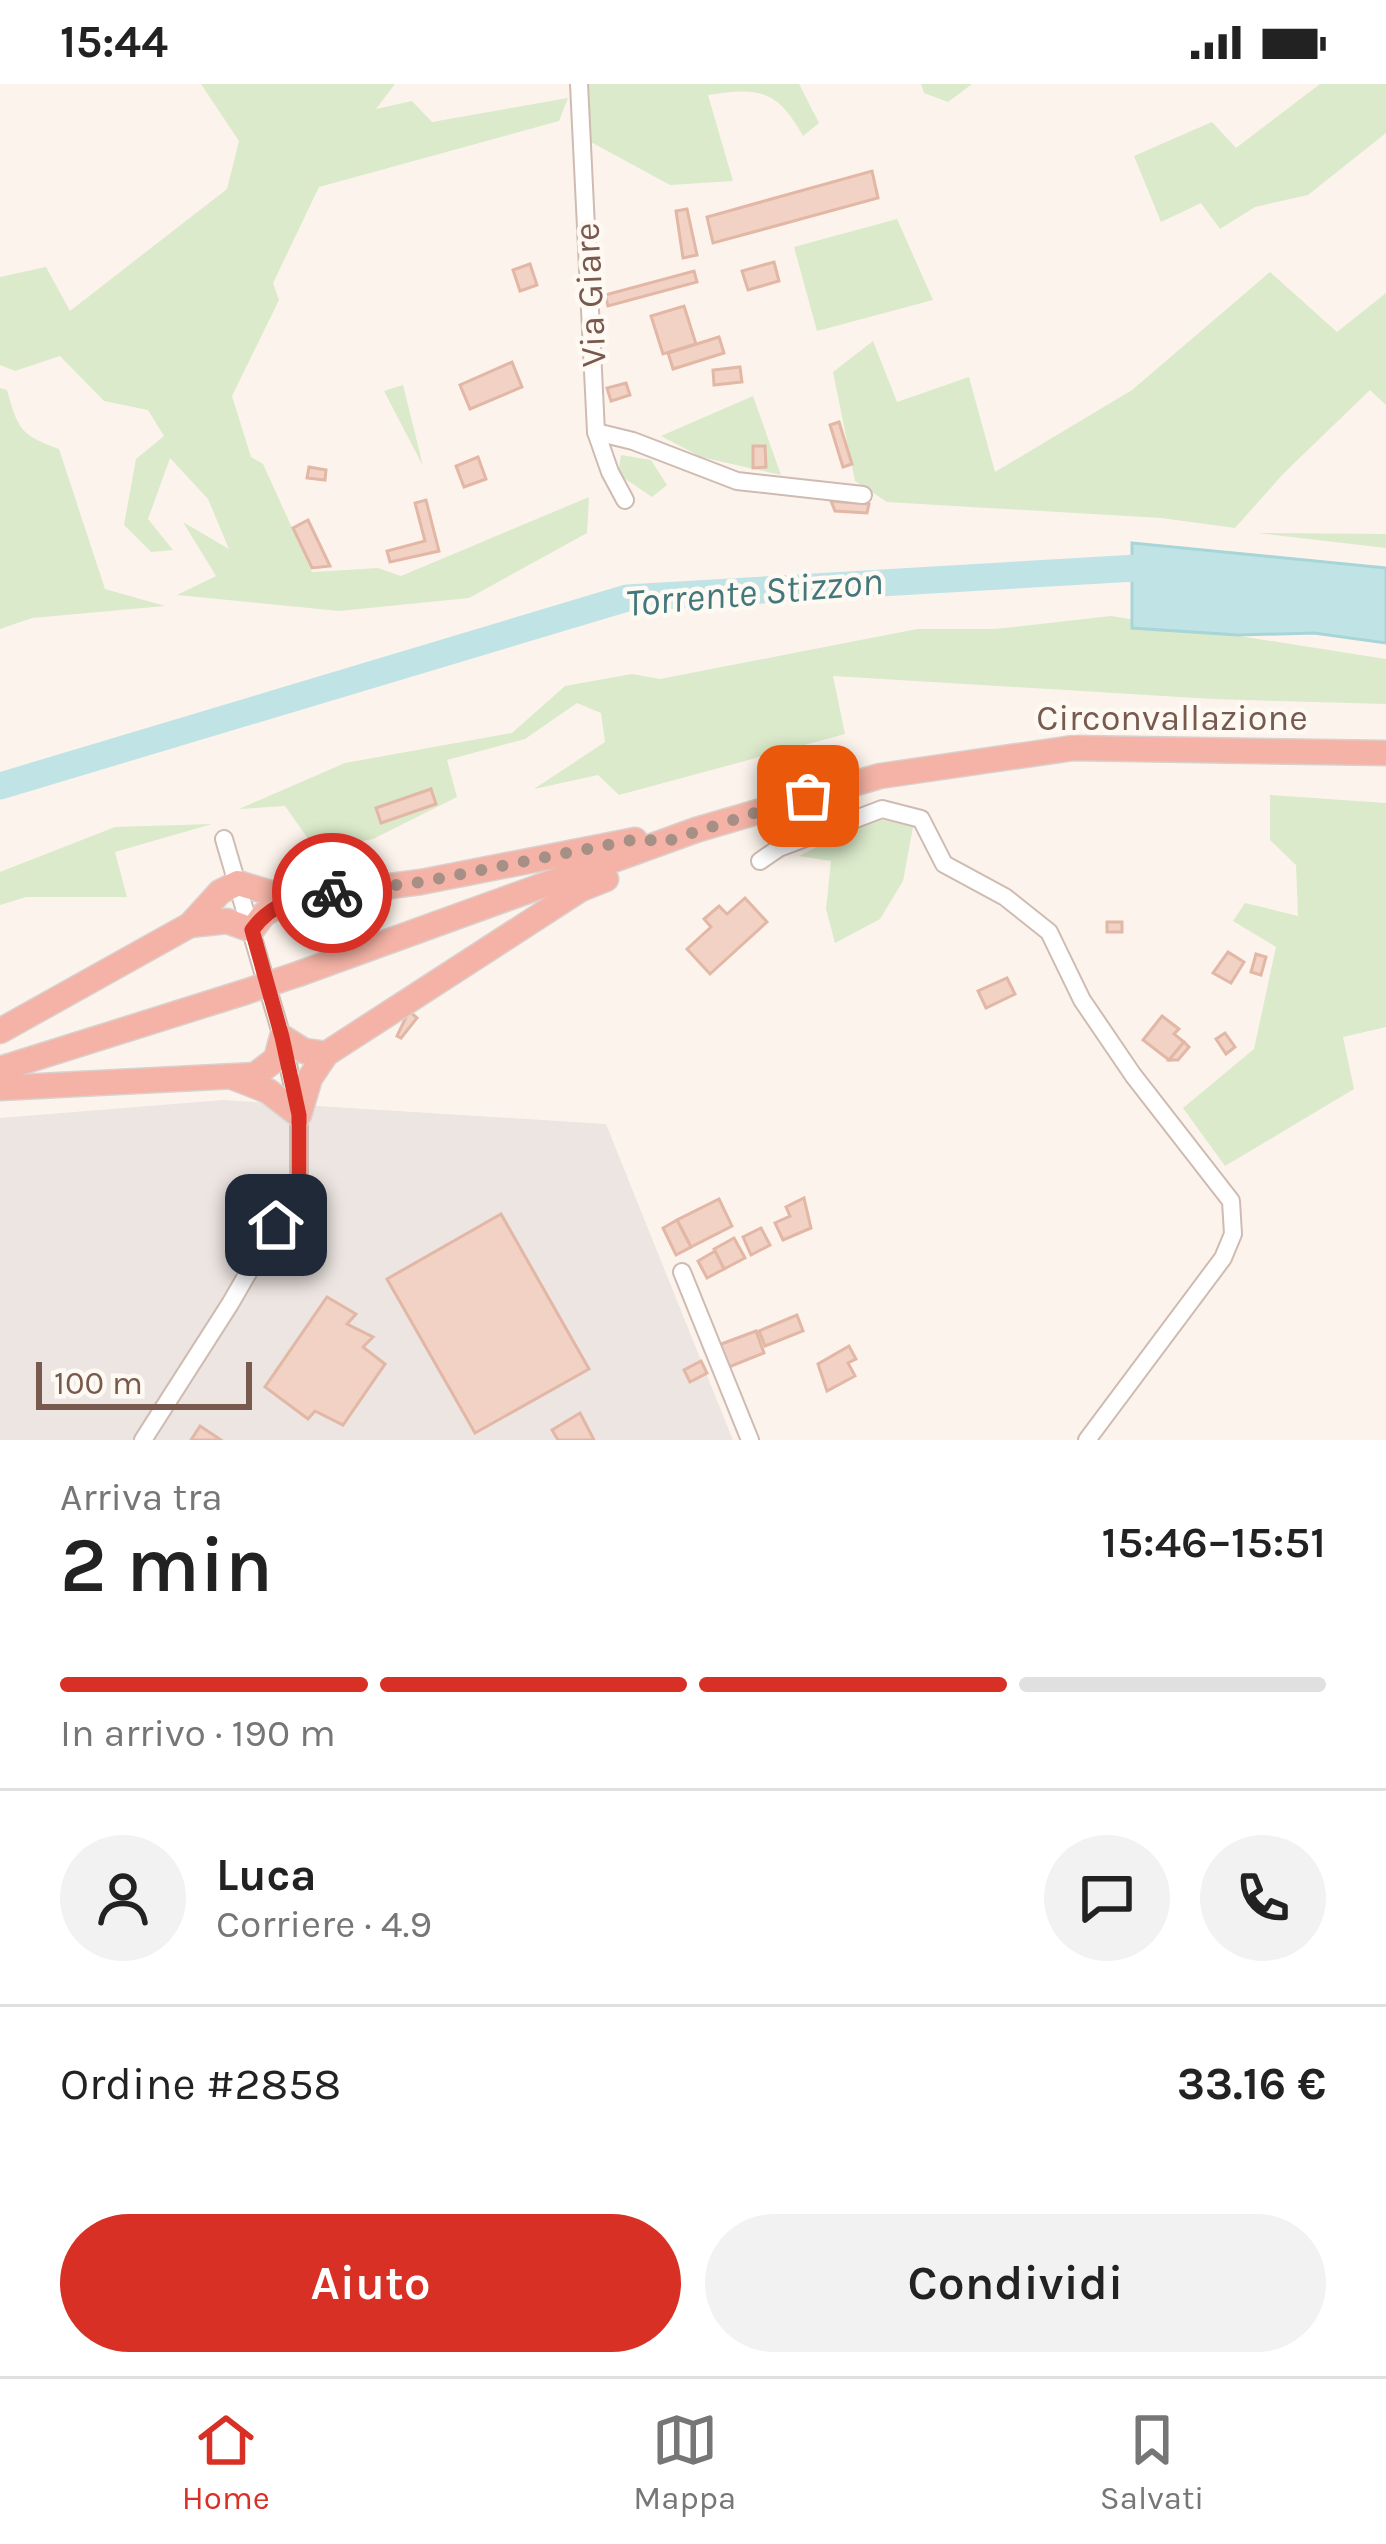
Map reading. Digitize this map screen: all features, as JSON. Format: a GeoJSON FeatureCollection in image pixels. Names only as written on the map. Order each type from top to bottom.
{"type":"FeatureCollection","features":[{"type":"Feature","properties":{"kind":"highway","name":"Circonvallazione"},"geometry":{"type":"LineString","coordinates":[[0,1069],[301,973],[661,843],[880,776],[1073,748],[1386,753]]}},
{"type":"Feature","properties":{"kind":"highway"},"geometry":{"type":"LineString","coordinates":[[190,925],[227,921],[252,930],[264,914],[290,899],[421,882],[642,838],[661,843],[646,864],[581,889],[326,1054],[310,1078],[299,1115],[268,1090],[235,1078]]}},
{"type":"Feature","properties":{"kind":"highway"},"geometry":{"type":"LineString","coordinates":[[0,1031],[190,925],[220,892],[238,883],[290,899]]}},
{"type":"Feature","properties":{"kind":"highway"},"geometry":{"type":"LineString","coordinates":[[0,1088],[235,1078],[266,1069],[276,1059],[282,1037],[304,1051],[326,1054]]}},
{"type":"Feature","properties":{"kind":"street","name":"Via Giare"},"geometry":{"type":"LineString","coordinates":[[579,84],[596,432],[625,500]]}},
{"type":"Feature","properties":{"kind":"street"},"geometry":{"type":"LineString","coordinates":[[596,432],[633,441],[737,481],[863,495]]}},
{"type":"Feature","properties":{"kind":"street"},"geometry":{"type":"LineString","coordinates":[[760,861],[779,848],[882,809],[921,819],[944,864],[1005,897],[1048,932],[1082,1000],[1132,1075],[1232,1201],[1233,1234],[1222,1258],[1087,1440]]}},
{"type":"Feature","properties":{"kind":"street"},"geometry":{"type":"LineString","coordinates":[[143,1440],[299,1185],[299,1115],[282,1037],[224,838]]}},
{"type":"Feature","properties":{"kind":"street"},"geometry":{"type":"LineString","coordinates":[[682,1272],[750,1440]]}},
{"type":"Feature","properties":{"kind":"shaded area"},"geometry":{"type":"Polygon","coordinates":[[[223,1100],[606,1124],[733,1440],[0,1440],[0,1118],[223,1100]]]}},
{"type":"Feature","properties":{"kind":"green space"},"geometry":{"type":"Polygon","coordinates":[[[201,84],[395,84],[376,109],[412,101],[432,122],[568,98],[559,121],[319,187],[273,283],[279,300],[232,396],[251,457],[263,464],[312,572],[378,568],[401,576],[589,497],[587,533],[469,598],[339,611],[177,595],[216,576],[183,522],[229,549],[208,499],[170,458],[148,519],[173,550],[151,552],[124,525],[136,459],[164,436],[148,410],[104,401],[60,356],[15,371],[0,365],[0,277],[46,267],[70,311],[227,189],[239,141],[201,84]]]}},
{"type":"Feature","properties":{"kind":"green space"},"geometry":{"type":"Polygon","coordinates":[[[587,84],[799,84],[819,123],[803,136],[784,109],[764,95],[740,91],[708,95],[733,181],[670,185],[589,141],[587,84]]]}},
{"type":"Feature","properties":{"kind":"green space"},"geometry":{"type":"Polygon","coordinates":[[[921,84],[972,84],[948,102],[924,93],[921,84]]]}},
{"type":"Feature","properties":{"kind":"green space"},"geometry":{"type":"Polygon","coordinates":[[[1320,84],[1386,84],[1386,133],[1308,195],[1255,207],[1220,229],[1201,203],[1161,222],[1134,156],[1212,122],[1236,148],[1320,84]]]}},
{"type":"Feature","properties":{"kind":"green space"},"geometry":{"type":"Polygon","coordinates":[[[897,219],[933,300],[817,331],[794,247],[897,219]]]}},
{"type":"Feature","properties":{"kind":"green space"},"geometry":{"type":"Polygon","coordinates":[[[1270,272],[1337,332],[1386,293],[1386,405],[1370,390],[1235,528],[1161,518],[887,502],[855,481],[833,372],[873,341],[897,402],[969,377],[995,472],[1132,390],[1270,272]]]}},
{"type":"Feature","properties":{"kind":"green space"},"geometry":{"type":"Polygon","coordinates":[[[403,385],[423,466],[384,391],[403,385]]]}},
{"type":"Feature","properties":{"kind":"green space"},"geometry":{"type":"Polygon","coordinates":[[[0,388],[7,390],[22,429],[59,449],[105,589],[165,606],[32,618],[0,629],[0,388]]]}},
{"type":"Feature","properties":{"kind":"green space"},"geometry":{"type":"Polygon","coordinates":[[[753,396],[781,475],[701,457],[661,436],[753,396]]]}},
{"type":"Feature","properties":{"kind":"green space"},"geometry":{"type":"Polygon","coordinates":[[[621,455],[651,460],[667,485],[652,497],[618,474],[621,455]]]}},
{"type":"Feature","properties":{"kind":"green space"},"geometry":{"type":"Polygon","coordinates":[[[1258,533],[1386,534],[1386,548],[1258,533]]]}},
{"type":"Feature","properties":{"kind":"green space"},"geometry":{"type":"Polygon","coordinates":[[[1111,616],[1386,659],[1386,704],[1213,699],[833,676],[845,734],[619,795],[598,775],[534,789],[605,742],[601,713],[577,703],[525,739],[447,760],[457,797],[373,839],[316,850],[285,806],[239,809],[345,763],[512,733],[565,686],[632,674],[660,679],[917,629],[995,629],[1111,616]]]}},
{"type":"Feature","properties":{"kind":"green space"},"geometry":{"type":"Polygon","coordinates":[[[1270,795],[1386,803],[1386,1027],[1343,1037],[1354,1089],[1225,1166],[1183,1108],[1254,1049],[1276,947],[1233,921],[1245,903],[1298,916],[1296,865],[1270,840],[1270,795]]]}},
{"type":"Feature","properties":{"kind":"green space"},"geometry":{"type":"Polygon","coordinates":[[[874,818],[913,827],[903,881],[880,919],[835,943],[826,909],[831,861],[799,856],[874,818]]]}},
{"type":"Feature","properties":{"kind":"green space"},"geometry":{"type":"Polygon","coordinates":[[[212,824],[115,852],[127,897],[26,897],[0,905],[0,872],[115,827],[212,824]]]}},
{"type":"Feature","properties":{"kind":"water"},"geometry":{"type":"Polygon","coordinates":[[[1132,543],[1386,568],[1386,643],[1314,633],[1238,635],[1132,628],[1132,543]]]}},
{"type":"Feature","properties":{"kind":"building"},"geometry":{"type":"Polygon","coordinates":[[[872,171],[878,198],[713,243],[707,217],[872,171]]]}},
{"type":"Feature","properties":{"kind":"building"},"geometry":{"type":"Polygon","coordinates":[[[687,209],[697,255],[683,258],[676,211],[687,209]]]}},
{"type":"Feature","properties":{"kind":"building"},"geometry":{"type":"Polygon","coordinates":[[[774,262],[779,281],[748,290],[742,271],[774,262]]]}},
{"type":"Feature","properties":{"kind":"building"},"geometry":{"type":"Polygon","coordinates":[[[530,264],[537,285],[520,291],[513,270],[530,264]]]}},
{"type":"Feature","properties":{"kind":"building"},"geometry":{"type":"Polygon","coordinates":[[[694,271],[697,282],[608,306],[605,295],[694,271]]]}},
{"type":"Feature","properties":{"kind":"building"},"geometry":{"type":"Polygon","coordinates":[[[684,306],[696,344],[663,354],[651,316],[684,306]]]}},
{"type":"Feature","properties":{"kind":"building"},"geometry":{"type":"Polygon","coordinates":[[[719,337],[724,353],[673,369],[668,353],[719,337]]]}},
{"type":"Feature","properties":{"kind":"building"},"geometry":{"type":"Polygon","coordinates":[[[512,362],[522,387],[470,409],[460,385],[512,362]]]}},
{"type":"Feature","properties":{"kind":"building"},"geometry":{"type":"Polygon","coordinates":[[[740,367],[742,382],[714,385],[713,370],[740,367]]]}},
{"type":"Feature","properties":{"kind":"building"},"geometry":{"type":"Polygon","coordinates":[[[626,383],[630,395],[611,401],[607,388],[626,383]]]}},
{"type":"Feature","properties":{"kind":"building"},"geometry":{"type":"Polygon","coordinates":[[[839,422],[852,464],[843,467],[830,425],[839,422]]]}},
{"type":"Feature","properties":{"kind":"building"},"geometry":{"type":"Polygon","coordinates":[[[753,446],[765,446],[766,467],[753,468],[753,446]]]}},
{"type":"Feature","properties":{"kind":"building"},"geometry":{"type":"Polygon","coordinates":[[[478,457],[486,479],[464,487],[456,466],[478,457]]]}},
{"type":"Feature","properties":{"kind":"building"},"geometry":{"type":"Polygon","coordinates":[[[309,467],[326,470],[325,480],[307,478],[309,467]]]}},
{"type":"Feature","properties":{"kind":"building"},"geometry":{"type":"Polygon","coordinates":[[[426,500],[439,551],[390,562],[387,551],[425,541],[415,503],[426,500]]]}},
{"type":"Feature","properties":{"kind":"building"},"geometry":{"type":"Polygon","coordinates":[[[831,501],[869,504],[867,513],[835,511],[831,501]]]}},
{"type":"Feature","properties":{"kind":"building"},"geometry":{"type":"Polygon","coordinates":[[[308,520],[330,566],[312,568],[293,528],[308,520]]]}},
{"type":"Feature","properties":{"kind":"building"},"geometry":{"type":"Polygon","coordinates":[[[431,789],[436,804],[381,823],[376,808],[431,789]]]}},
{"type":"Feature","properties":{"kind":"building"},"geometry":{"type":"Polygon","coordinates":[[[745,898],[767,922],[710,974],[687,949],[711,927],[704,919],[719,906],[727,914],[745,898]]]}},
{"type":"Feature","properties":{"kind":"building"},"geometry":{"type":"Polygon","coordinates":[[[1107,922],[1122,922],[1122,932],[1107,932],[1107,922]]]}},
{"type":"Feature","properties":{"kind":"building"},"geometry":{"type":"Polygon","coordinates":[[[1228,952],[1244,962],[1231,983],[1213,973],[1228,952]]]}},
{"type":"Feature","properties":{"kind":"building"},"geometry":{"type":"Polygon","coordinates":[[[1256,954],[1266,957],[1261,975],[1251,972],[1256,954]]]}},
{"type":"Feature","properties":{"kind":"building"},"geometry":{"type":"Polygon","coordinates":[[[1007,978],[1015,994],[986,1008],[978,991],[1007,978]]]}},
{"type":"Feature","properties":{"kind":"building"},"geometry":{"type":"Polygon","coordinates":[[[409,1011],[417,1018],[401,1038],[397,1036],[409,1011]]]}},
{"type":"Feature","properties":{"kind":"building"},"geometry":{"type":"Polygon","coordinates":[[[1162,1016],[1179,1029],[1174,1034],[1184,1042],[1169,1060],[1143,1040],[1162,1016]]]}},
{"type":"Feature","properties":{"kind":"building"},"geometry":{"type":"Polygon","coordinates":[[[1225,1033],[1235,1047],[1226,1054],[1216,1039],[1225,1033]]]}},
{"type":"Feature","properties":{"kind":"building"},"geometry":{"type":"Polygon","coordinates":[[[1184,1042],[1189,1047],[1178,1060],[1169,1060],[1184,1042]]]}},
{"type":"Feature","properties":{"kind":"building"},"geometry":{"type":"Polygon","coordinates":[[[804,1198],[811,1228],[783,1240],[775,1223],[790,1216],[786,1207],[804,1198]]]}},
{"type":"Feature","properties":{"kind":"building"},"geometry":{"type":"Polygon","coordinates":[[[719,1199],[732,1226],[691,1247],[677,1220],[719,1199]]]}},
{"type":"Feature","properties":{"kind":"building"},"geometry":{"type":"Polygon","coordinates":[[[501,1214],[589,1369],[475,1433],[387,1279],[501,1214]]]}},
{"type":"Feature","properties":{"kind":"building"},"geometry":{"type":"Polygon","coordinates":[[[677,1220],[691,1247],[676,1255],[663,1228],[677,1220]]]}},
{"type":"Feature","properties":{"kind":"building"},"geometry":{"type":"Polygon","coordinates":[[[761,1228],[770,1245],[751,1255],[743,1237],[761,1228]]]}},
{"type":"Feature","properties":{"kind":"building"},"geometry":{"type":"Polygon","coordinates":[[[734,1238],[745,1258],[724,1269],[714,1249],[734,1238]]]}},
{"type":"Feature","properties":{"kind":"building"},"geometry":{"type":"Polygon","coordinates":[[[715,1251],[724,1269],[707,1278],[698,1261],[715,1251]]]}},
{"type":"Feature","properties":{"kind":"building"},"geometry":{"type":"Polygon","coordinates":[[[327,1297],[356,1314],[347,1324],[373,1337],[363,1347],[385,1364],[343,1425],[315,1411],[308,1419],[265,1387],[327,1297]]]}},
{"type":"Feature","properties":{"kind":"building"},"geometry":{"type":"Polygon","coordinates":[[[797,1315],[803,1331],[765,1346],[759,1331],[797,1315]]]}},
{"type":"Feature","properties":{"kind":"building"},"geometry":{"type":"Polygon","coordinates":[[[756,1331],[764,1353],[724,1369],[716,1346],[756,1331]]]}},
{"type":"Feature","properties":{"kind":"building"},"geometry":{"type":"Polygon","coordinates":[[[849,1346],[856,1359],[848,1363],[855,1376],[827,1391],[818,1364],[849,1346]]]}},
{"type":"Feature","properties":{"kind":"building"},"geometry":{"type":"Polygon","coordinates":[[[701,1361],[707,1373],[690,1382],[684,1370],[701,1361]]]}},
{"type":"Feature","properties":{"kind":"building"},"geometry":{"type":"Polygon","coordinates":[[[580,1413],[594,1440],[558,1440],[552,1430],[580,1413]]]}},
{"type":"Feature","properties":{"kind":"building"},"geometry":{"type":"Polygon","coordinates":[[[200,1426],[221,1440],[191,1440],[200,1426]]]}},
{"type":"Feature","properties":{"kind":"waterway","name":"Torrente Stizzon"},"geometry":{"type":"LineString","coordinates":[[0,786],[627,598],[1136,568],[1167,562]]}},
{"type":"Feature","properties":{"kind":"way so far"},"geometry":{"type":"LineString","coordinates":[[332,893],[421,882],[642,838],[661,843],[808,796]]}},
{"type":"Feature","properties":{"kind":"route"},"geometry":{"type":"LineString","coordinates":[[276,1225],[299,1185],[299,1115],[252,930],[264,914],[290,899],[332,893]]}}]}
